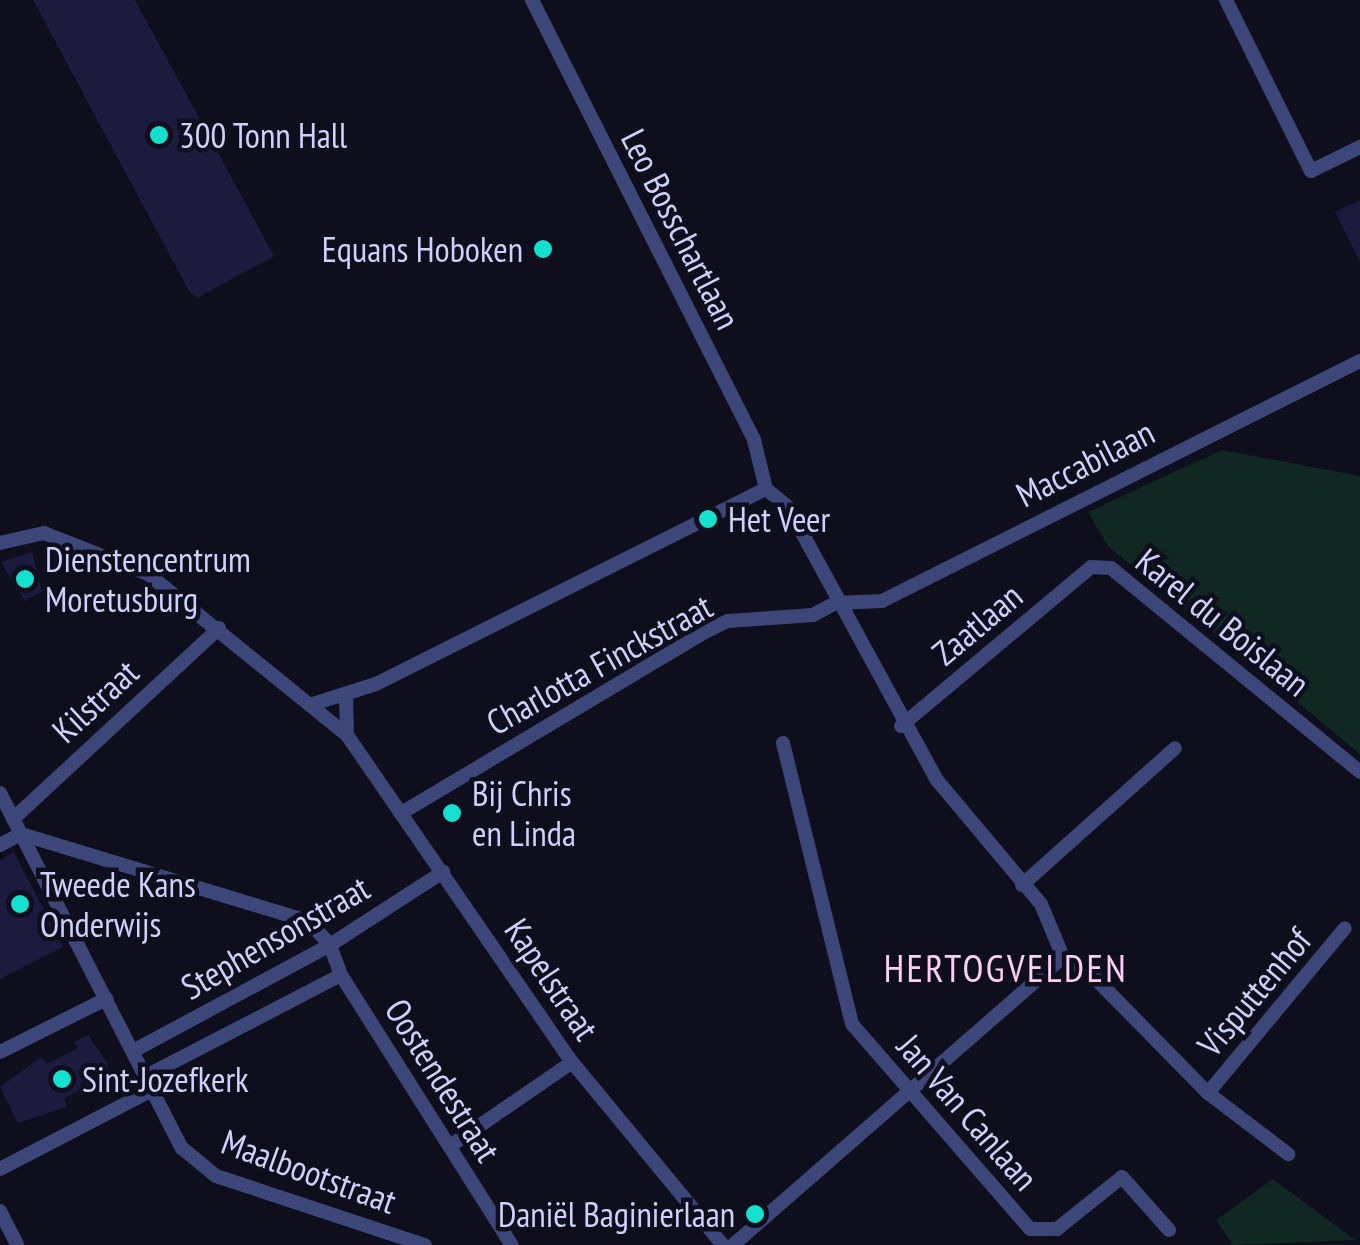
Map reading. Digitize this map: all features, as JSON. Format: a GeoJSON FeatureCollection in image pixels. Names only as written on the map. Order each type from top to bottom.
{"type":"FeatureCollection","features":[{"type":"Feature","properties":{"kind":"street","name":"Leo Bosschartlaan"},"geometry":{"type":"LineString","coordinates":[[532,0],[754,440],[766,489],[788,507],[902,726],[1056,926],[1064,958]]}},
{"type":"Feature","properties":{"kind":"street"},"geometry":{"type":"LineString","coordinates":[[1226,0],[1312,171],[1360,147]]}},
{"type":"Feature","properties":{"kind":"street","name":"Maccabilaan"},"geometry":{"type":"LineString","coordinates":[[836,603],[856,608],[882,601],[1360,360]]}},
{"type":"Feature","properties":{"kind":"street"},"geometry":{"type":"LineString","coordinates":[[310,705],[346,694],[766,489]]}},
{"type":"Feature","properties":{"kind":"street","name":"Kapelstraat"},"geometry":{"type":"LineString","coordinates":[[3,542],[44,533],[83,543],[148,574],[346,735],[572,1062],[723,1245]]}},
{"type":"Feature","properties":{"kind":"street","name":"Zaatlaan"},"geometry":{"type":"LineString","coordinates":[[902,726],[1091,567]]}},
{"type":"Feature","properties":{"kind":"street","name":"Karel du Boislaan"},"geometry":{"type":"LineString","coordinates":[[1091,567],[1111,568],[1134,584],[1360,772]]}},
{"type":"Feature","properties":{"kind":"street","name":"Charlotta Finckstraat"},"geometry":{"type":"LineString","coordinates":[[402,812],[705,632],[728,621],[813,615],[836,603]]}},
{"type":"Feature","properties":{"kind":"street","name":"Kilstraat"},"geometry":{"type":"LineString","coordinates":[[13,819],[218,628]]}},
{"type":"Feature","properties":{"kind":"street"},"geometry":{"type":"LineString","coordinates":[[346,694],[346,735]]}},
{"type":"Feature","properties":{"kind":"street","name":"Jan Van Canlaan"},"geometry":{"type":"LineString","coordinates":[[783,744],[840,995],[852,1024],[1030,1229],[1057,1229],[1122,1177],[1169,1230]]}},
{"type":"Feature","properties":{"kind":"street"},"geometry":{"type":"LineString","coordinates":[[1022,885],[1176,748]]}},
{"type":"Feature","properties":{"kind":"street","name":"Maalbootstraat"},"geometry":{"type":"LineString","coordinates":[[0,794],[135,1050],[182,1148],[216,1176],[425,1245]]}},
{"type":"Feature","properties":{"kind":"street"},"geometry":{"type":"LineString","coordinates":[[0,846],[21,834],[308,921],[330,945]]}},
{"type":"Feature","properties":{"kind":"street","name":"Stephensonstraat"},"geometry":{"type":"LineString","coordinates":[[135,1050],[330,945],[443,872]]}},
{"type":"Feature","properties":{"kind":"street","name":"Visputtenhof"},"geometry":{"type":"LineString","coordinates":[[1208,1094],[1345,928]]}},
{"type":"Feature","properties":{"kind":"street","name":"Oostendestraat"},"geometry":{"type":"LineString","coordinates":[[330,945],[340,975],[512,1245]]}},
{"type":"Feature","properties":{"kind":"street"},"geometry":{"type":"LineString","coordinates":[[732,1245],[1064,958],[1090,973],[1208,1094],[1288,1154]]}},
{"type":"Feature","properties":{"kind":"street","name":"Stephensonstraat"},"geometry":{"type":"LineString","coordinates":[[0,1168],[340,975]]}},
{"type":"Feature","properties":{"kind":"street"},"geometry":{"type":"LineString","coordinates":[[0,1052],[106,999]]}},
{"type":"Feature","properties":{"kind":"street"},"geometry":{"type":"LineString","coordinates":[[450,1146],[572,1062]]}},
{"type":"Feature","properties":{"kind":"street"},"geometry":{"type":"LineString","coordinates":[[0,1211],[17,1245]]}},
{"type":"Feature","properties":{"kind":"green space"},"geometry":{"type":"Polygon","coordinates":[[[1222,450],[1360,476],[1360,754],[1108,546],[1088,512],[1222,450]]]}},
{"type":"Feature","properties":{"kind":"green space"},"geometry":{"type":"Polygon","coordinates":[[[1273,1179],[1355,1240],[1233,1245],[1216,1220],[1273,1179]]]}},
{"type":"Feature","properties":{"kind":"building","name":"300 Tonn Hall"},"geometry":{"type":"Polygon","coordinates":[[[33,0],[135,0],[274,256],[197,298],[189,291],[33,0]]]}},
{"type":"Feature","properties":{"kind":"building"},"geometry":{"type":"Polygon","coordinates":[[[1360,200],[1360,262],[1335,212],[1360,200]]]}},
{"type":"Feature","properties":{"kind":"building","name":"Dienstencentrum Moretusburg"},"geometry":{"type":"Polygon","coordinates":[[[32,552],[42,591],[25,601],[1,562],[32,552]]]}},
{"type":"Feature","properties":{"kind":"building","name":"Tweede Kans Onderwijs"},"geometry":{"type":"Polygon","coordinates":[[[14,852],[63,947],[0,979],[0,860],[14,852]]]}},
{"type":"Feature","properties":{"kind":"building","name":"Sint-Jozefkerk"},"geometry":{"type":"Polygon","coordinates":[[[88,1035],[108,1064],[106,1079],[64,1098],[67,1107],[18,1123],[0,1087],[41,1057],[47,1064],[78,1048],[74,1042],[88,1035]]]}},
{"type":"Feature","properties":{"kind":"place","name":"300 Tonn Hall"},"geometry":{"type":"Point","coordinates":[159,135]}},
{"type":"Feature","properties":{"kind":"place","name":"Equans Hoboken"},"geometry":{"type":"Point","coordinates":[543,249]}},
{"type":"Feature","properties":{"kind":"place","name":"Het Veer"},"geometry":{"type":"Point","coordinates":[708,519]}},
{"type":"Feature","properties":{"kind":"place","name":"Dienstencentrum Moretusburg"},"geometry":{"type":"Point","coordinates":[25,579]}},
{"type":"Feature","properties":{"kind":"place","name":"Bij Chris en Linda"},"geometry":{"type":"Point","coordinates":[452,813]}},
{"type":"Feature","properties":{"kind":"place","name":"Tweede Kans Onderwijs"},"geometry":{"type":"Point","coordinates":[20,904]}},
{"type":"Feature","properties":{"kind":"place","name":"Sint-Jozefkerk"},"geometry":{"type":"Point","coordinates":[62,1079]}},
{"type":"Feature","properties":{"kind":"place","name":"Daniël Baginierlaan"},"geometry":{"type":"Point","coordinates":[755,1214]}},
{"type":"Feature","properties":{"kind":"district","name":"HERTOGVELDEN"},"geometry":{"type":"Point","coordinates":[1006,968]}}]}
